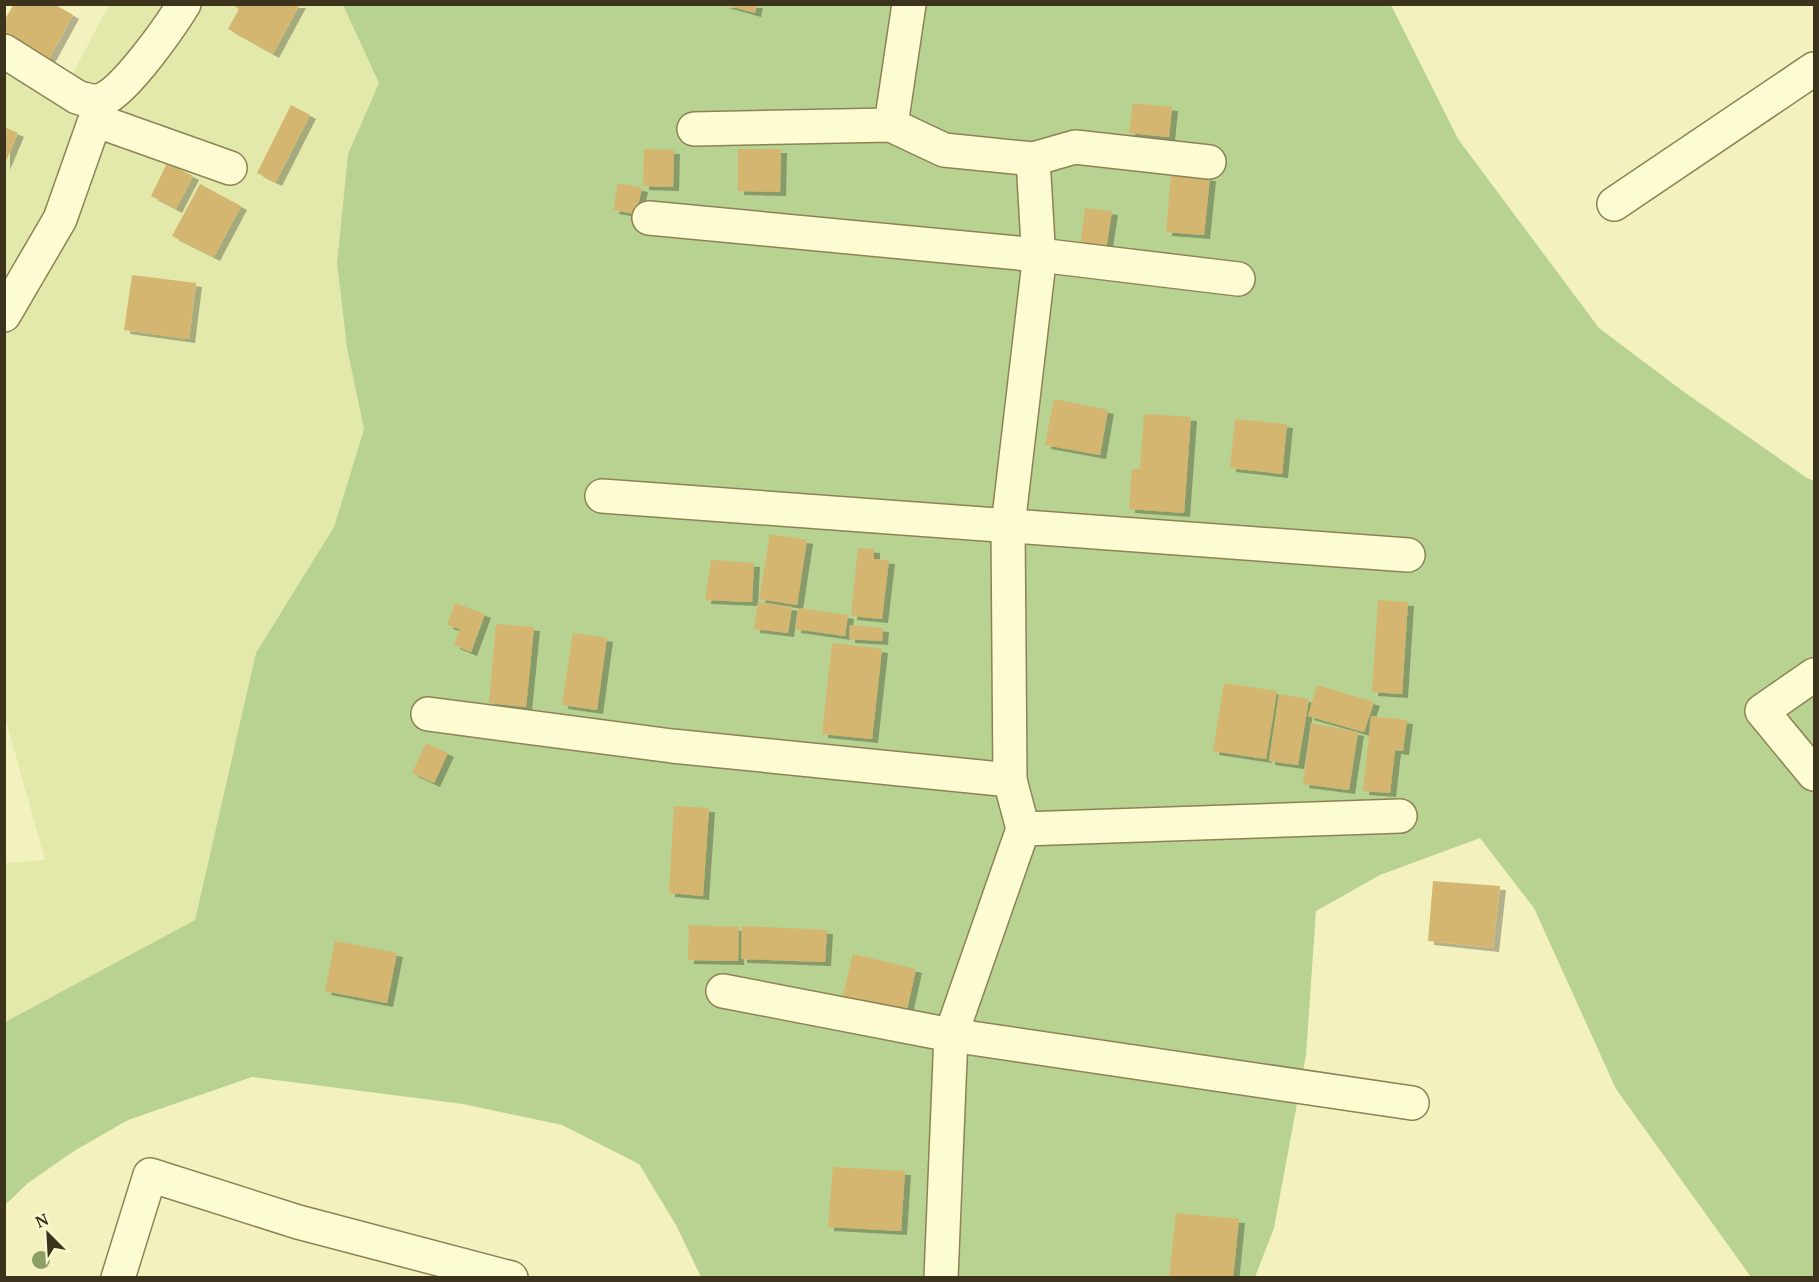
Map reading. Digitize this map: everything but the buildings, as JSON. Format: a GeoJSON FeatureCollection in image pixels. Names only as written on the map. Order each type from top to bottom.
{"type":"FeatureCollection","features":[{"type":"Feature","properties":{"kind":"street"},"geometry":{"type":"LineString","coordinates":[[4,315],[60,219],[99,110],[119,90],[184,4]]}},
{"type":"Feature","properties":{"kind":"street"},"geometry":{"type":"LineString","coordinates":[[891,125],[909,4]]}},
{"type":"Feature","properties":{"kind":"street"},"geometry":{"type":"LineString","coordinates":[[4,51],[99,110],[230,168]]}},
{"type":"Feature","properties":{"kind":"street"},"geometry":{"type":"LineString","coordinates":[[1614,204],[1815,69]]}},
{"type":"Feature","properties":{"kind":"street"},"geometry":{"type":"LineString","coordinates":[[694,129],[891,125],[944,150],[1033,159],[1075,147],[1209,162]]}},
{"type":"Feature","properties":{"kind":"street"},"geometry":{"type":"LineString","coordinates":[[941,1278],[951,1035],[1023,829],[1010,780],[1008,526],[1039,255],[1033,159]]}},
{"type":"Feature","properties":{"kind":"street"},"geometry":{"type":"LineString","coordinates":[[649,218],[1039,255],[1238,279]]}},
{"type":"Feature","properties":{"kind":"street"},"geometry":{"type":"LineString","coordinates":[[602,496],[1408,555]]}},
{"type":"Feature","properties":{"kind":"street"},"geometry":{"type":"LineString","coordinates":[[1815,675],[1762,711],[1815,774]]}},
{"type":"Feature","properties":{"kind":"street"},"geometry":{"type":"LineString","coordinates":[[428,714],[672,746],[1010,780]]}},
{"type":"Feature","properties":{"kind":"street"},"geometry":{"type":"LineString","coordinates":[[1023,829],[1400,816]]}},
{"type":"Feature","properties":{"kind":"street"},"geometry":{"type":"LineString","coordinates":[[723,991],[951,1035],[1412,1103]]}},
{"type":"Feature","properties":{"kind":"street"},"geometry":{"type":"LineString","coordinates":[[118,1278],[150,1175],[298,1222],[511,1278]]}},
{"type":"Feature","properties":{"kind":"green space"},"geometry":{"type":"Polygon","coordinates":[[[109,5],[343,5],[379,83],[348,154],[337,263],[347,348],[364,429],[334,527],[256,654],[195,920],[5,1022],[5,863],[45,860],[5,717],[4,60],[64,90],[109,5]]]}},
{"type":"Feature","properties":{"kind":"green space"},"geometry":{"type":"Polygon","coordinates":[[[343,5],[1391,5],[1458,139],[1599,328],[1684,392],[1814,481],[1814,1277],[1751,1277],[1616,1089],[1534,908],[1480,838],[1380,875],[1316,911],[1306,1055],[1274,1228],[1255,1277],[701,1277],[676,1225],[639,1164],[562,1125],[463,1104],[252,1077],[128,1120],[74,1151],[28,1183],[5,1205],[5,1022],[195,920],[256,653],[334,527],[364,429],[347,348],[337,263],[348,154],[379,83],[343,5]]]}}]}
